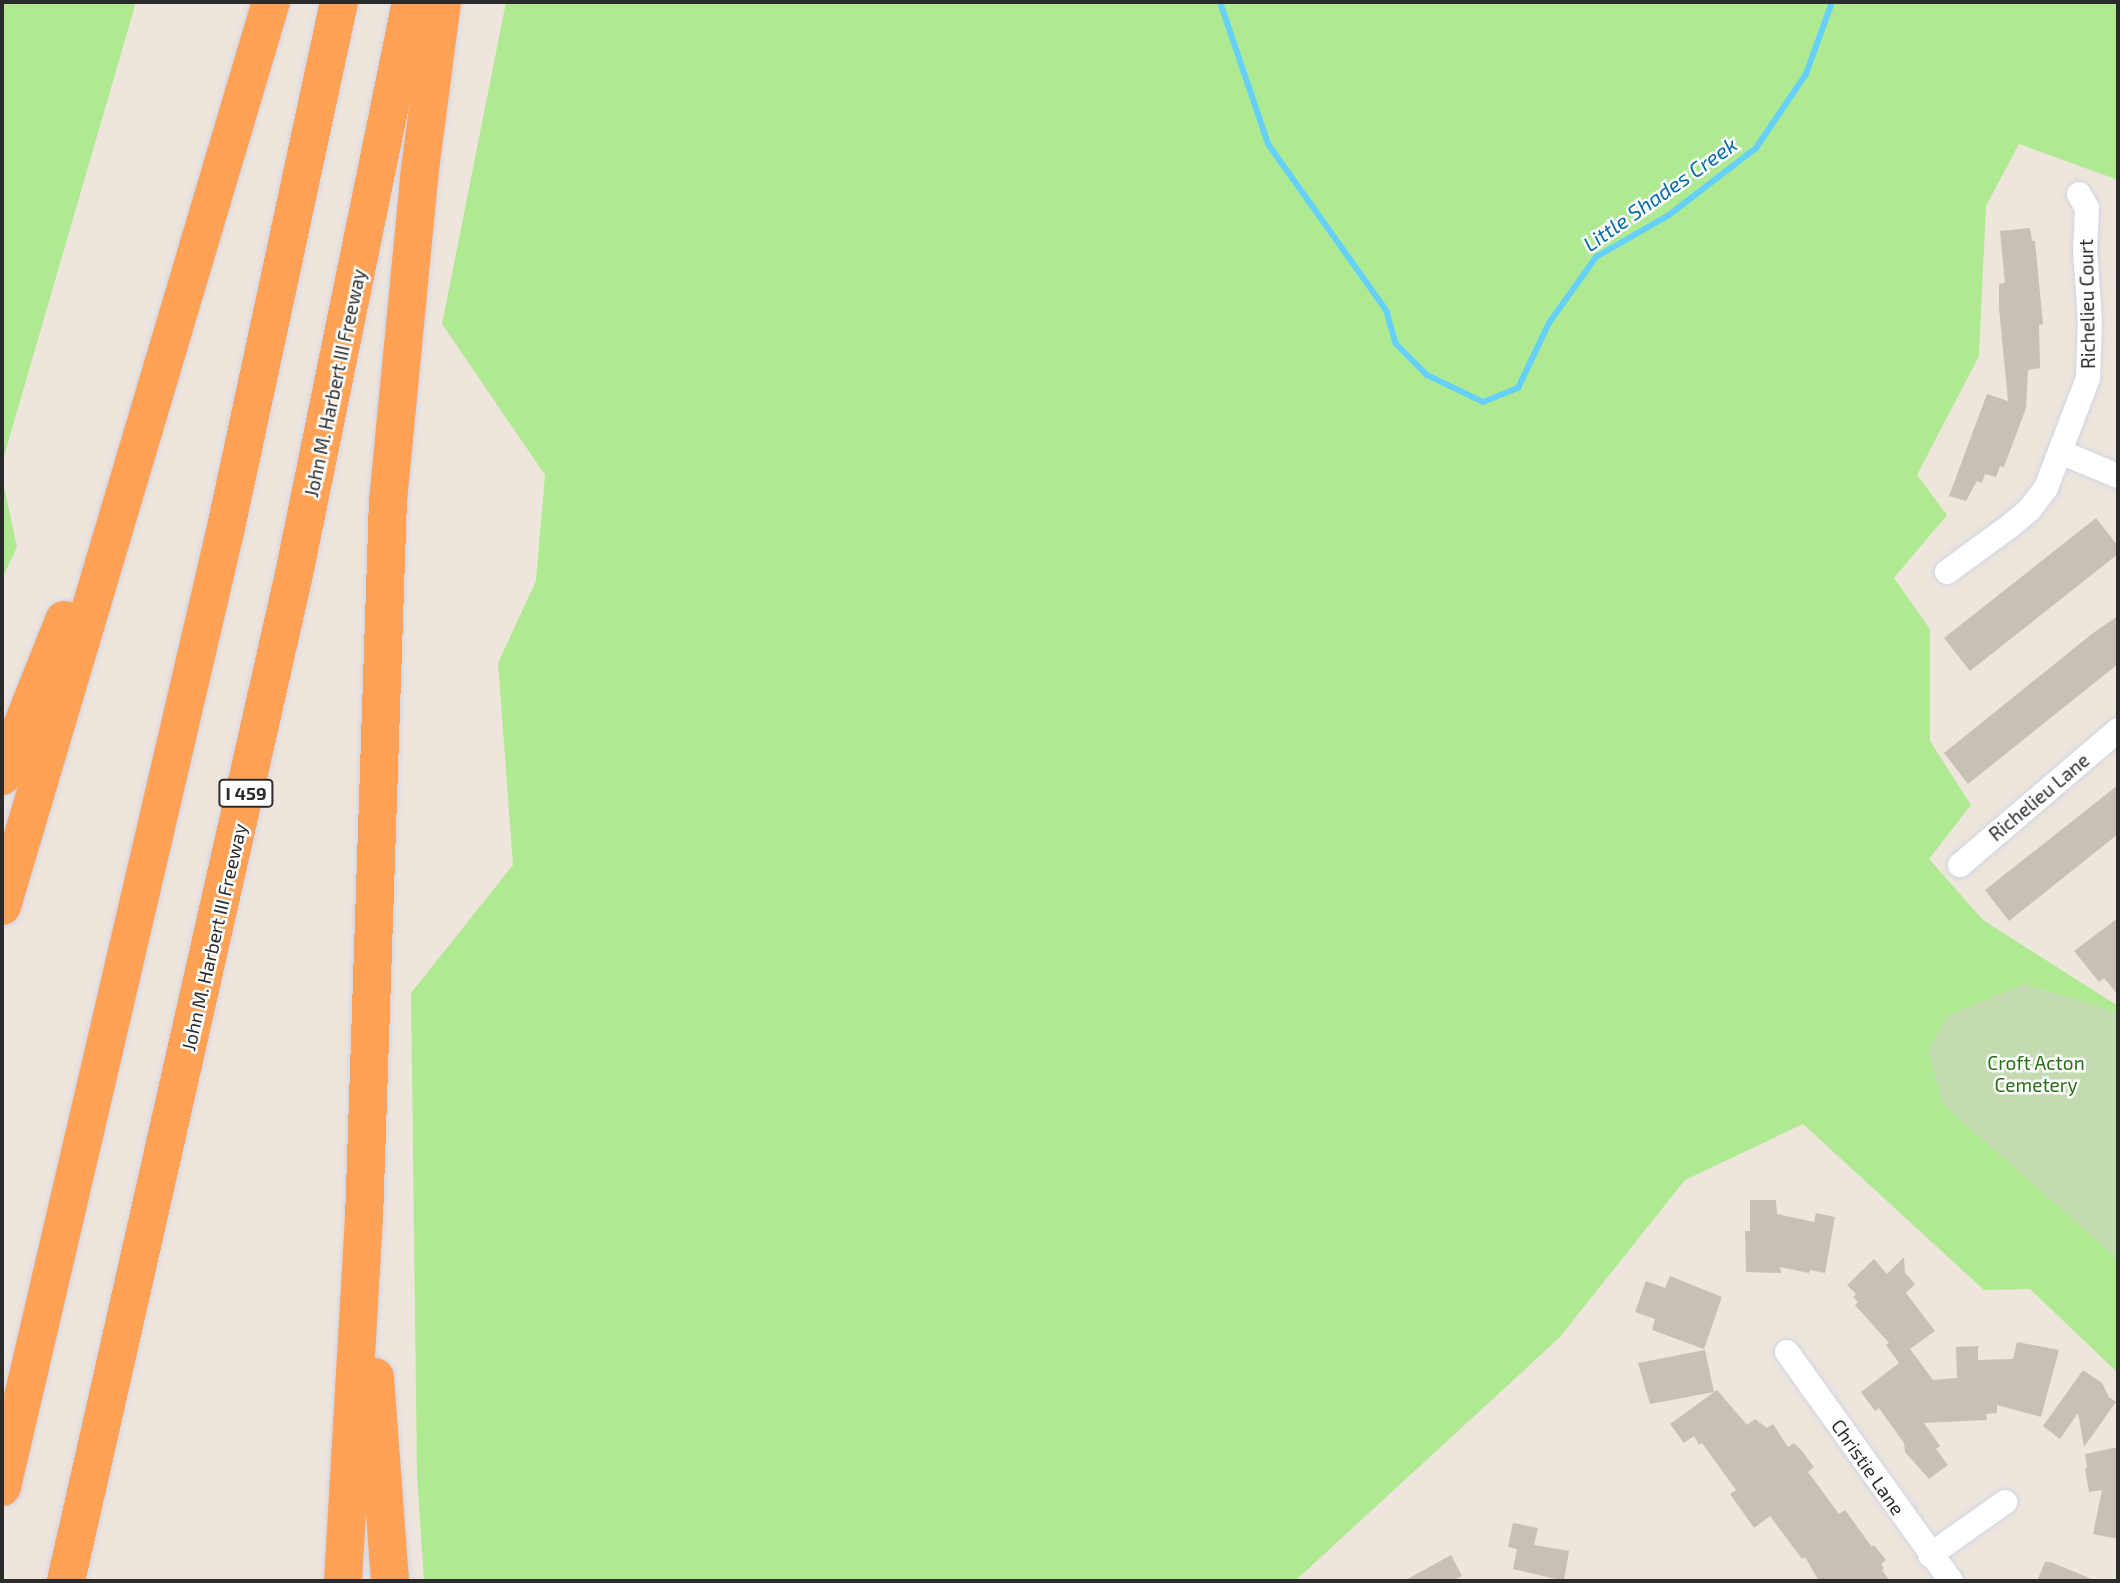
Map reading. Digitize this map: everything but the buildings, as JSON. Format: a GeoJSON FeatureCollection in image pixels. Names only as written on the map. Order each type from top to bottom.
{"type":"FeatureCollection","features":[{"type":"Feature","properties":{"kind":"highway"},"geometry":{"type":"LineString","coordinates":[[2,906],[271,2]]}},
{"type":"Feature","properties":{"kind":"highway"},"geometry":{"type":"LineString","coordinates":[[2,1487],[225,532],[339,2]]}},
{"type":"Feature","properties":{"kind":"highway","name":"John M. Harbert III Freeway"},"geometry":{"type":"LineString","coordinates":[[66,1581],[295,574],[411,2]]}},
{"type":"Feature","properties":{"kind":"highway"},"geometry":{"type":"LineString","coordinates":[[343,1581],[364,1219],[388,501],[419,177],[442,2]]}},
{"type":"Feature","properties":{"kind":"highway"},"geometry":{"type":"LineString","coordinates":[[2,776],[60,630],[195,263]]}},
{"type":"Feature","properties":{"kind":"highway"},"geometry":{"type":"LineString","coordinates":[[364,1219],[390,1581]]}},
{"type":"Feature","properties":{"kind":"street","name":"Richelieu Court"},"geometry":{"type":"LineString","coordinates":[[1947,572],[2030,509],[2046,488],[2088,378],[2090,320],[2084,251],[2087,208],[2079,194]]}},
{"type":"Feature","properties":{"kind":"street"},"geometry":{"type":"LineString","coordinates":[[2060,452],[2118,476]]}},
{"type":"Feature","properties":{"kind":"street","name":"Richelieu Lane"},"geometry":{"type":"LineString","coordinates":[[1960,865],[2118,730]]}},
{"type":"Feature","properties":{"kind":"street","name":"Christie Lane"},"geometry":{"type":"LineString","coordinates":[[1787,1352],[1951,1581]]}},
{"type":"Feature","properties":{"kind":"street"},"geometry":{"type":"LineString","coordinates":[[1930,1555],[2005,1502]]}},
{"type":"Feature","properties":{"kind":"green space"},"geometry":{"type":"Polygon","coordinates":[[[2,2],[136,2],[2,463],[2,2]]]}},
{"type":"Feature","properties":{"kind":"green space"},"geometry":{"type":"Polygon","coordinates":[[[506,2],[2118,2],[2118,180],[2019,144],[1986,206],[1979,356],[1917,475],[1947,515],[1894,578],[1930,629],[1930,741],[1971,805],[1929,859],[1983,920],[2118,1006],[2118,1013],[2024,984],[1943,1104],[2118,1259],[2118,1373],[2030,1289],[1984,1290],[1803,1124],[1685,1180],[1559,1338],[1295,1581],[424,1581],[417,1476],[411,993],[513,865],[498,663],[536,581],[545,475],[442,324],[506,2]]]}},
{"type":"Feature","properties":{"kind":"green space"},"geometry":{"type":"Polygon","coordinates":[[[2,477],[17,547],[2,579],[2,477]]]}},
{"type":"Feature","properties":{"kind":"green space","name":"Croft Acton Cemetery"},"geometry":{"type":"Polygon","coordinates":[[[2024,984],[2118,1013],[2118,1259],[1943,1104],[1928,1051],[1947,1016],[2024,984]]]}},
{"type":"Feature","properties":{"kind":"waterway","name":"Little Shades Creek"},"geometry":{"type":"LineString","coordinates":[[1220,2],[1268,144],[1386,310],[1396,344],[1427,375],[1483,402],[1518,388],[1549,323],[1596,257],[1669,215],[1756,148],[1806,74],[1832,2]]}}]}
